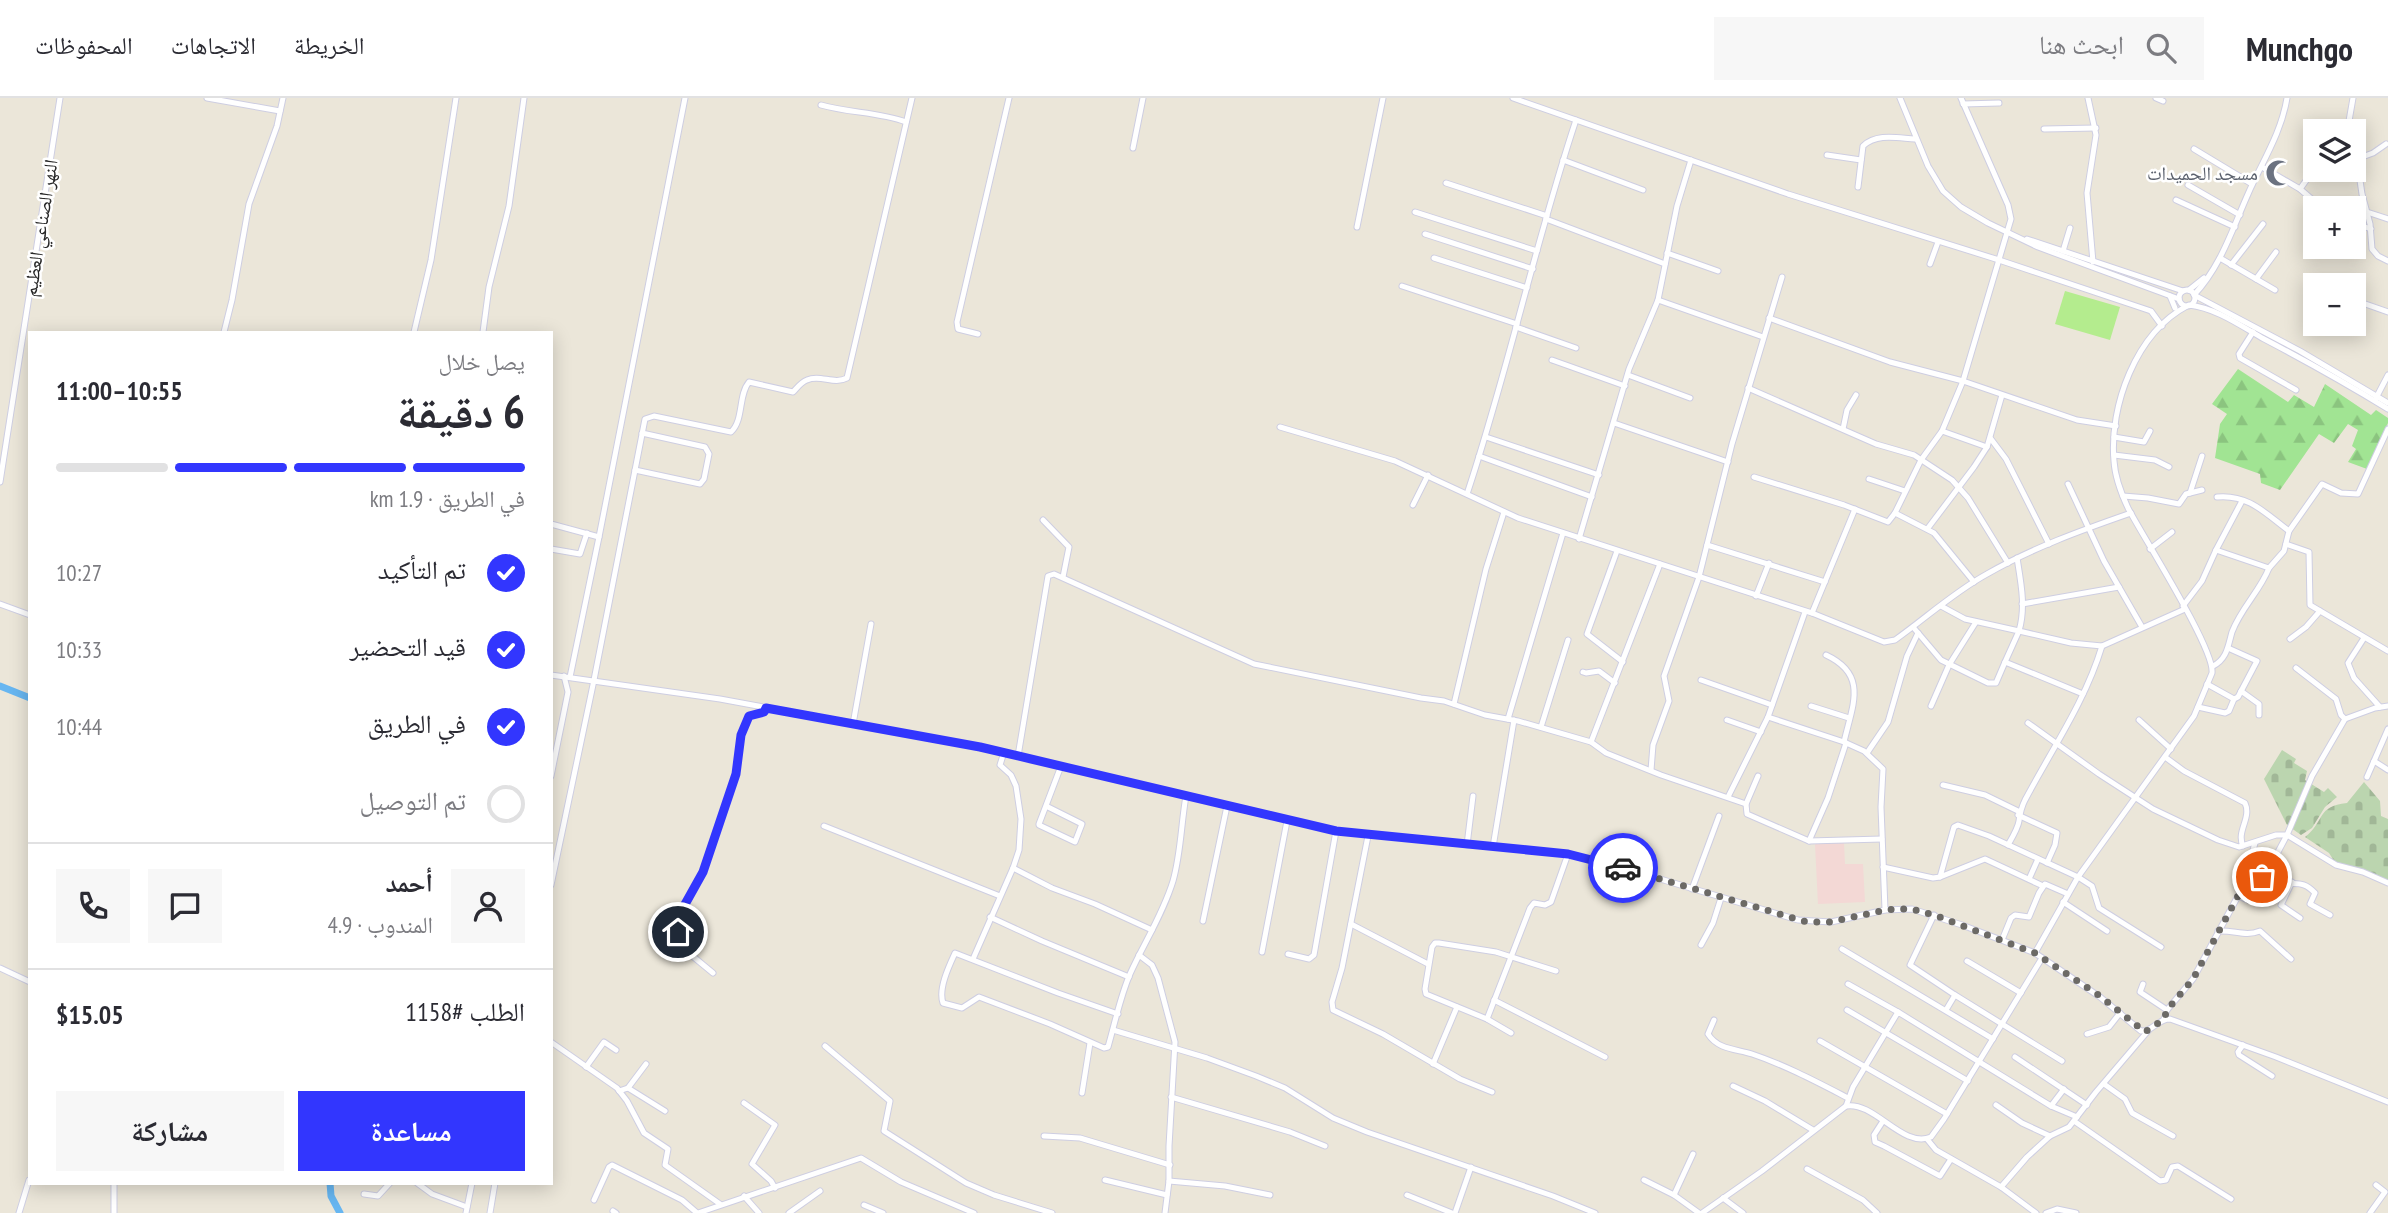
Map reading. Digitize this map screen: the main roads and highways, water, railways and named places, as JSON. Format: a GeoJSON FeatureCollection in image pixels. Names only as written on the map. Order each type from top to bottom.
{"type":"FeatureCollection","features":[{"type":"Feature","properties":{"kind":"waterway"},"geometry":{"type":"LineString","coordinates":[[0,686],[28,697]]}},
{"type":"Feature","properties":{"kind":"waterway"},"geometry":{"type":"LineString","coordinates":[[330,1185],[331,1196],[340,1213]]}},
{"type":"Feature","properties":{"kind":"place","name":"مسجد الحميدات"},"geometry":{"type":"Point","coordinates":[2279,173]}}]}
